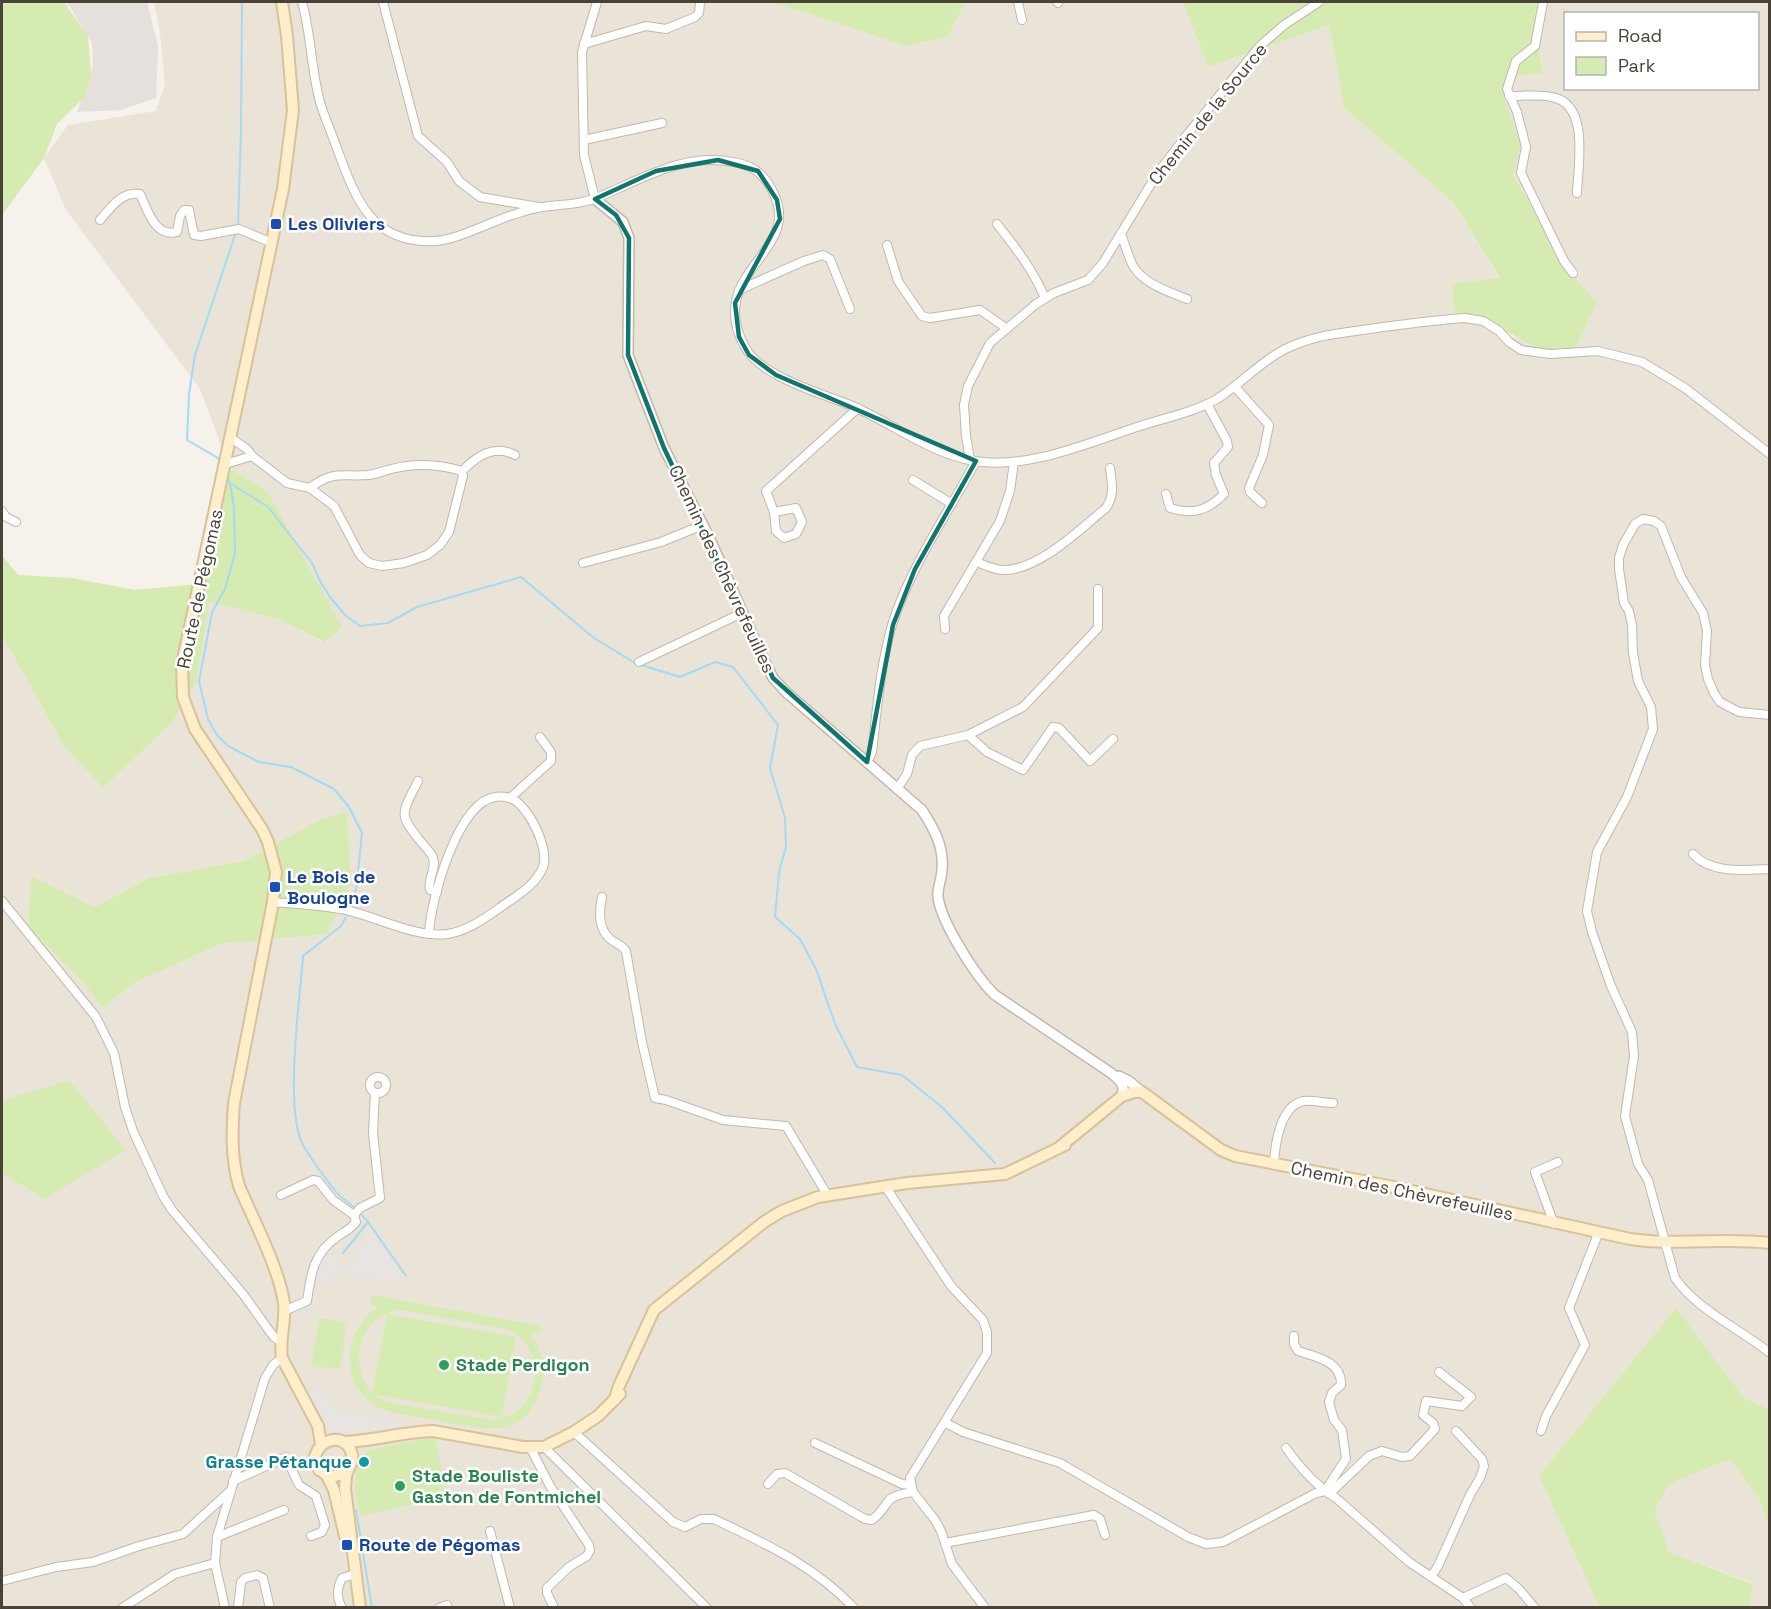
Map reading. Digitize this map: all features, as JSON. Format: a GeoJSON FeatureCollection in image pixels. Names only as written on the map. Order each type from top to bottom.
{"type":"FeatureCollection","features":[{"type":"Feature","properties":{"kind":"main road","name":"Route de Pégomas"},"geometry":{"type":"LineString","coordinates":[[282,2],[291,70],[293,110],[283,189],[182,664],[181,682],[183,698],[195,729],[262,829],[276,872],[273,902],[234,1103],[232,1147],[239,1186],[281,1289],[285,1328],[281,1342],[282,1358],[318,1426],[321,1444]]}},
{"type":"Feature","properties":{"kind":"main road","name":"Chemin des Chèvrefeuilles"},"geometry":{"type":"LineString","coordinates":[[1138,1095],[1156,1102],[1221,1150],[1235,1156],[1437,1196],[1598,1234],[1641,1241],[1742,1240],[1770,1243]]}},
{"type":"Feature","properties":{"kind":"main road"},"geometry":{"type":"LineString","coordinates":[[1061,1146],[1122,1096],[1138,1095]]}},
{"type":"Feature","properties":{"kind":"main road"},"geometry":{"type":"LineString","coordinates":[[355,1574],[337,1500],[327,1476],[315,1462],[316,1452],[321,1444],[338,1441],[361,1442],[418,1431],[433,1431],[530,1447],[544,1447],[574,1432],[598,1416],[615,1399],[645,1325],[654,1310],[764,1222],[799,1203],[828,1196],[942,1179],[998,1176],[1014,1171],[1066,1144],[1112,1109],[1138,1095]]}},
{"type":"Feature","properties":{"kind":"main road","name":"Route de Pégomas"},"geometry":{"type":"LineString","coordinates":[[318,1426],[338,1441]]}},
{"type":"Feature","properties":{"kind":"main road"},"geometry":{"type":"LineString","coordinates":[[338,1441],[352,1452]]}},
{"type":"Feature","properties":{"kind":"main road"},"geometry":{"type":"LineString","coordinates":[[360,1608],[345,1488],[347,1472],[352,1463],[352,1452],[361,1442]]}},
{"type":"Feature","properties":{"kind":"main road"},"geometry":{"type":"LineString","coordinates":[[327,1476],[338,1477],[347,1472]]}},
{"type":"Feature","properties":{"kind":"street"},"geometry":{"type":"LineString","coordinates":[[302,2],[318,96],[361,207],[376,223],[406,239],[442,241],[497,220],[540,207]]}},
{"type":"Feature","properties":{"kind":"street"},"geometry":{"type":"LineString","coordinates":[[383,2],[418,136],[447,162],[459,181],[480,197],[540,207],[573,205],[595,199],[656,171],[679,164],[718,160],[736,162],[758,171],[766,179],[777,200],[780,219],[777,232],[768,249],[746,276],[735,303],[739,337],[749,355],[758,364],[776,375],[858,408],[940,450],[973,461],[1014,462],[1053,454],[1208,404],[1280,351],[1316,338],[1347,332],[1465,318],[1483,321],[1521,350],[1550,354],[1598,351],[1642,362],[1685,388],[1770,454]]}},
{"type":"Feature","properties":{"kind":"street"},"geometry":{"type":"LineString","coordinates":[[595,199],[584,156],[582,52],[597,2]]}},
{"type":"Feature","properties":{"kind":"street"},"geometry":{"type":"LineString","coordinates":[[584,44],[646,26],[666,29],[695,17],[699,13],[700,2]]}},
{"type":"Feature","properties":{"kind":"street"},"geometry":{"type":"LineString","coordinates":[[1018,2],[1022,20]]}},
{"type":"Feature","properties":{"kind":"street","name":"Chemin de la Source"},"geometry":{"type":"LineString","coordinates":[[973,461],[966,436],[964,405],[968,386],[990,343],[1045,298],[1088,280],[1103,263],[1157,174],[1260,46],[1284,25],[1319,2]]}},
{"type":"Feature","properties":{"kind":"street"},"geometry":{"type":"LineString","coordinates":[[1542,2],[1535,46],[1516,61],[1507,89],[1517,112],[1526,147],[1521,173],[1564,261],[1573,273]]}},
{"type":"Feature","properties":{"kind":"street"},"geometry":{"type":"LineString","coordinates":[[1509,96],[1553,97],[1564,102],[1574,111],[1578,125],[1577,193]]}},
{"type":"Feature","properties":{"kind":"street"},"geometry":{"type":"LineString","coordinates":[[584,140],[662,123]]}},
{"type":"Feature","properties":{"kind":"street"},"geometry":{"type":"LineString","coordinates":[[100,220],[121,198],[132,192],[140,194],[154,224],[170,233],[177,232],[183,210],[189,210],[194,235],[201,236],[236,229],[272,243]]}},
{"type":"Feature","properties":{"kind":"street","name":"Chemin des Chèvrefeuilles"},"geometry":{"type":"LineString","coordinates":[[595,199],[623,222],[629,238],[628,355],[664,448],[703,525],[773,678],[801,707],[922,810],[939,839],[942,869],[937,894],[941,912],[983,984],[994,996],[1111,1073],[1138,1095]]}},
{"type":"Feature","properties":{"kind":"street"},"geometry":{"type":"LineString","coordinates":[[997,225],[1021,253],[1045,298]]}},
{"type":"Feature","properties":{"kind":"street"},"geometry":{"type":"LineString","coordinates":[[1121,234],[1134,267],[1140,273],[1159,287],[1187,299]]}},
{"type":"Feature","properties":{"kind":"street"},"geometry":{"type":"LineString","coordinates":[[887,245],[898,281],[922,316],[930,318],[980,310],[1006,328]]}},
{"type":"Feature","properties":{"kind":"street"},"geometry":{"type":"LineString","coordinates":[[739,290],[823,255],[830,259],[849,309]]}},
{"type":"Feature","properties":{"kind":"street"},"geometry":{"type":"LineString","coordinates":[[1234,387],[1269,425],[1263,455],[1249,488],[1250,492],[1262,503]]}},
{"type":"Feature","properties":{"kind":"street"},"geometry":{"type":"LineString","coordinates":[[1166,494],[1170,508],[1191,511],[1213,505],[1224,494],[1214,463],[1228,447],[1227,441],[1208,404]]}},
{"type":"Feature","properties":{"kind":"street"},"geometry":{"type":"LineString","coordinates":[[774,512],[766,491],[858,408]]}},
{"type":"Feature","properties":{"kind":"street"},"geometry":{"type":"LineString","coordinates":[[231,438],[248,449],[252,456],[287,483],[310,488],[334,506],[360,555],[369,563],[382,566],[404,563],[427,555],[440,545],[449,532],[463,477],[462,471]]}},
{"type":"Feature","properties":{"kind":"street"},"geometry":{"type":"LineString","coordinates":[[462,471],[476,457],[490,452],[506,450],[515,455]]}},
{"type":"Feature","properties":{"kind":"street"},"geometry":{"type":"LineString","coordinates":[[225,464],[252,456]]}},
{"type":"Feature","properties":{"kind":"street"},"geometry":{"type":"LineString","coordinates":[[867,762],[872,752],[879,686],[893,625],[915,569],[952,504],[973,461]]}},
{"type":"Feature","properties":{"kind":"street"},"geometry":{"type":"LineString","coordinates":[[945,629],[945,616],[1000,521],[1010,491],[1014,462]]}},
{"type":"Feature","properties":{"kind":"street"},"geometry":{"type":"LineString","coordinates":[[310,488],[324,477],[370,475],[393,468],[421,465],[446,466],[462,471]]}},
{"type":"Feature","properties":{"kind":"street"},"geometry":{"type":"LineString","coordinates":[[976,562],[1001,570],[1039,561],[1106,508],[1112,499],[1110,468]]}},
{"type":"Feature","properties":{"kind":"street"},"geometry":{"type":"LineString","coordinates":[[913,480],[952,504]]}},
{"type":"Feature","properties":{"kind":"street"},"geometry":{"type":"LineString","coordinates":[[2,511],[6,517],[16,522]]}},
{"type":"Feature","properties":{"kind":"street"},"geometry":{"type":"LineString","coordinates":[[1770,715],[1739,712],[1720,702],[1708,679],[1705,665],[1707,631],[1703,613],[1681,577],[1661,526],[1654,521],[1643,519],[1635,524],[1623,545],[1619,558],[1619,569],[1624,603],[1629,611],[1632,626],[1633,653],[1638,681],[1651,707],[1653,729],[1627,797],[1597,852],[1587,911],[1588,921],[1614,993],[1632,1032],[1634,1056],[1624,1116],[1638,1164],[1648,1180],[1670,1267],[1684,1290],[1770,1353]]}},
{"type":"Feature","properties":{"kind":"street"},"geometry":{"type":"LineString","coordinates":[[583,562],[661,542],[703,525]]}},
{"type":"Feature","properties":{"kind":"street"},"geometry":{"type":"LineString","coordinates":[[897,789],[907,774],[912,755],[920,746],[968,735],[1023,707],[1098,628],[1098,589]]}},
{"type":"Feature","properties":{"kind":"street"},"geometry":{"type":"LineString","coordinates":[[639,662],[742,613]]}},
{"type":"Feature","properties":{"kind":"street"},"geometry":{"type":"LineString","coordinates":[[968,735],[987,752],[1023,770],[1053,727],[1059,728],[1090,761],[1113,739]]}},
{"type":"Feature","properties":{"kind":"street"},"geometry":{"type":"LineString","coordinates":[[510,798],[551,761],[551,752],[540,737]]}},
{"type":"Feature","properties":{"kind":"street"},"geometry":{"type":"LineString","coordinates":[[418,781],[404,810],[404,816],[406,824],[433,855],[434,863],[428,886],[430,890],[437,892]]}},
{"type":"Feature","properties":{"kind":"street"},"geometry":{"type":"LineString","coordinates":[[273,902],[348,911],[429,934],[462,931],[478,923],[533,883],[543,869],[545,850],[540,834],[520,804],[510,798],[495,796],[482,801],[474,809],[458,832],[437,892],[429,923],[429,934]]}},
{"type":"Feature","properties":{"kind":"street"},"geometry":{"type":"LineString","coordinates":[[1693,854],[1710,866],[1770,869]]}},
{"type":"Feature","properties":{"kind":"street"},"geometry":{"type":"LineString","coordinates":[[602,897],[599,912],[600,923],[610,939],[626,951],[642,1042],[655,1098],[723,1120],[786,1126],[828,1196]]}},
{"type":"Feature","properties":{"kind":"street"},"geometry":{"type":"LineString","coordinates":[[2,902],[96,1017],[114,1053],[125,1107],[133,1131],[163,1196],[243,1294],[273,1336],[281,1342]]}},
{"type":"Feature","properties":{"kind":"street","name":"Chemin des Chèvrefeuilles"},"geometry":{"type":"LineString","coordinates":[[1111,1073],[1129,1081],[1138,1095]]}},
{"type":"Feature","properties":{"kind":"street"},"geometry":{"type":"LineString","coordinates":[[1122,1083],[1124,1089],[1122,1096]]}},
{"type":"Feature","properties":{"kind":"street"},"geometry":{"type":"LineString","coordinates":[[357,1212],[380,1198],[373,1133],[375,1093]]}},
{"type":"Feature","properties":{"kind":"street"},"geometry":{"type":"LineString","coordinates":[[1274,1164],[1279,1130],[1282,1121],[1292,1109],[1300,1102],[1333,1103]]}},
{"type":"Feature","properties":{"kind":"street"},"geometry":{"type":"LineString","coordinates":[[1554,1224],[1535,1172],[1558,1162]]}},
{"type":"Feature","properties":{"kind":"street"},"geometry":{"type":"LineString","coordinates":[[281,1195],[313,1180],[318,1181],[333,1200],[357,1212]]}},
{"type":"Feature","properties":{"kind":"street"},"geometry":{"type":"LineString","coordinates":[[885,1186],[951,1286],[983,1320],[987,1332],[987,1353],[910,1478],[912,1488],[935,1520],[952,1564],[985,1608]]}},
{"type":"Feature","properties":{"kind":"street"},"geometry":{"type":"LineString","coordinates":[[284,1311],[308,1301],[313,1264],[335,1238],[353,1227],[357,1212]]}},
{"type":"Feature","properties":{"kind":"street"},"geometry":{"type":"LineString","coordinates":[[1541,1431],[1546,1416],[1585,1345],[1569,1308],[1598,1234]]}},
{"type":"Feature","properties":{"kind":"street"},"geometry":{"type":"LineString","coordinates":[[1294,1336],[1294,1344],[1298,1351],[1325,1359],[1333,1364],[1342,1378],[1341,1385],[1332,1393],[1329,1402],[1334,1420],[1342,1430],[1346,1460],[1328,1493]]}},
{"type":"Feature","properties":{"kind":"street"},"geometry":{"type":"LineString","coordinates":[[225,1608],[215,1563],[217,1537],[265,1377],[273,1365],[282,1358]]}},
{"type":"Feature","properties":{"kind":"street"},"geometry":{"type":"LineString","coordinates":[[946,1422],[963,1431],[1060,1463],[1142,1512],[1206,1544],[1223,1542],[1316,1493],[1328,1493],[1369,1456],[1382,1451],[1402,1457],[1410,1456],[1436,1429],[1433,1423],[1423,1415],[1426,1401],[1462,1406],[1471,1397],[1439,1372]]}},
{"type":"Feature","properties":{"kind":"street"},"geometry":{"type":"LineString","coordinates":[[1431,1577],[1484,1466],[1482,1459],[1456,1431]]}},
{"type":"Feature","properties":{"kind":"street"},"geometry":{"type":"LineString","coordinates":[[574,1432],[673,1522],[685,1527],[701,1519],[714,1519],[788,1555],[841,1594],[854,1608]]}},
{"type":"Feature","properties":{"kind":"street"},"geometry":{"type":"LineString","coordinates":[[815,1443],[912,1488]]}},
{"type":"Feature","properties":{"kind":"street"},"geometry":{"type":"LineString","coordinates":[[530,1447],[550,1486],[589,1545],[590,1550],[587,1556],[569,1567],[547,1588],[554,1608]]}},
{"type":"Feature","properties":{"kind":"street"},"geometry":{"type":"LineString","coordinates":[[544,1447],[707,1608]]}},
{"type":"Feature","properties":{"kind":"street"},"geometry":{"type":"LineString","coordinates":[[1286,1448],[1300,1469],[1409,1562],[1462,1598],[1471,1608]]}},
{"type":"Feature","properties":{"kind":"street"},"geometry":{"type":"LineString","coordinates":[[233,1481],[286,1457],[299,1485],[316,1496],[325,1525],[322,1532],[310,1536]]}},
{"type":"Feature","properties":{"kind":"street"},"geometry":{"type":"LineString","coordinates":[[768,1484],[777,1474],[785,1473],[865,1519],[872,1520],[889,1498],[912,1488]]}},
{"type":"Feature","properties":{"kind":"street"},"geometry":{"type":"LineString","coordinates":[[2,1581],[56,1567],[93,1563],[183,1534],[229,1491]]}},
{"type":"Feature","properties":{"kind":"street"},"geometry":{"type":"LineString","coordinates":[[217,1537],[284,1510]]}},
{"type":"Feature","properties":{"kind":"street"},"geometry":{"type":"LineString","coordinates":[[945,1543],[1094,1515],[1100,1519],[1105,1535]]}},
{"type":"Feature","properties":{"kind":"street"},"geometry":{"type":"LineString","coordinates":[[489,1531],[510,1608]]}},
{"type":"Feature","properties":{"kind":"street"},"geometry":{"type":"LineString","coordinates":[[122,1608],[175,1574],[215,1563]]}},
{"type":"Feature","properties":{"kind":"street"},"geometry":{"type":"LineString","coordinates":[[342,1608],[337,1593],[338,1586],[342,1578],[355,1574]]}},
{"type":"Feature","properties":{"kind":"street"},"geometry":{"type":"LineString","coordinates":[[238,1608],[241,1582],[245,1578],[257,1575],[263,1578],[270,1608]]}},
{"type":"Feature","properties":{"kind":"street"},"geometry":{"type":"LineString","coordinates":[[1462,1598],[1506,1578],[1535,1608]]}},
{"type":"Feature","properties":{"kind":"street"},"geometry":{"type":"LineString","coordinates":[[439,1608],[447,1605],[448,1608]]}},
{"type":"Feature","properties":{"kind":"highlighted area"},"geometry":{"type":"Polygon","coordinates":[[[718,160],[758,171],[777,200],[780,219],[735,303],[739,337],[749,355],[776,375],[976,461],[915,569],[893,625],[867,762],[773,678],[664,448],[628,355],[629,238],[616,215],[595,199],[656,171],[718,160]]]}},
{"type":"Feature","properties":{"kind":"shaded area"},"geometry":{"type":"Polygon","coordinates":[[[67,2],[147,2],[158,46],[156,98],[121,110],[77,112],[93,66],[92,43],[67,2]]]}},
{"type":"Feature","properties":{"kind":"shaded area"},"geometry":{"type":"Polygon","coordinates":[[[154,2],[772,2],[906,46],[949,36],[965,2],[1183,2],[1208,67],[1329,25],[1344,108],[1453,202],[1500,279],[1482,319],[1515,338],[1566,268],[1513,173],[1521,144],[1503,96],[1507,76],[1542,74],[1535,15],[1537,2],[1769,2],[1769,1409],[1744,1398],[1676,1309],[1539,1476],[1599,1607],[2,1607],[2,1173],[44,1199],[69,1080],[2,1100],[2,635],[64,746],[196,682],[210,602],[281,620],[323,642],[267,491],[230,469],[200,389],[66,210],[44,158],[68,125],[156,111],[165,84],[160,32],[154,2]],[[347,811],[317,821],[244,861],[149,878],[95,907],[31,876],[28,927],[86,986],[102,1008],[136,982],[221,944],[327,934],[347,811]]]}},
{"type":"Feature","properties":{"kind":"shaded area"},"geometry":{"type":"Polygon","coordinates":[[[368,1226],[405,1278],[393,1282],[339,1273],[356,1258],[368,1226]]]}},
{"type":"Feature","properties":{"kind":"shaded area"},"geometry":{"type":"Polygon","coordinates":[[[327,1251],[344,1264],[322,1288],[314,1281],[321,1257],[327,1251]]]}},
{"type":"Feature","properties":{"kind":"shaded area"},"geometry":{"type":"Polygon","coordinates":[[[320,1388],[334,1410],[367,1414],[368,1417],[397,1421],[418,1428],[366,1436],[341,1434],[329,1430],[308,1396],[320,1388]]]}},
{"type":"Feature","properties":{"kind":"shaded area"},"geometry":{"type":"Polygon","coordinates":[[[1730,1459],[1759,1498],[1769,1529],[1769,1607],[1749,1607],[1753,1583],[1669,1552],[1655,1511],[1669,1484],[1730,1459]]]}},
{"type":"Feature","properties":{"kind":"green space"},"geometry":{"type":"Polygon","coordinates":[[[2,2],[64,2],[88,36],[91,72],[85,97],[57,124],[44,158],[2,215],[2,2]]]}},
{"type":"Feature","properties":{"kind":"green space"},"geometry":{"type":"Polygon","coordinates":[[[772,2],[965,2],[949,36],[906,46],[772,2]]]}},
{"type":"Feature","properties":{"kind":"green space"},"geometry":{"type":"Polygon","coordinates":[[[1183,2],[1537,2],[1535,15],[1542,74],[1507,76],[1503,96],[1521,144],[1513,174],[1566,268],[1597,303],[1575,348],[1542,350],[1482,319],[1454,311],[1453,284],[1500,278],[1453,202],[1344,108],[1329,25],[1208,67],[1183,2]]]}},
{"type":"Feature","properties":{"kind":"green space"},"geometry":{"type":"Polygon","coordinates":[[[230,469],[267,491],[342,627],[324,642],[281,620],[210,602],[196,682],[172,722],[103,788],[64,746],[2,635],[2,555],[18,575],[72,578],[135,590],[197,584],[230,469]]]}},
{"type":"Feature","properties":{"kind":"green space"},"geometry":{"type":"Polygon","coordinates":[[[347,811],[351,884],[327,934],[221,944],[136,982],[102,1008],[86,986],[28,927],[31,876],[95,907],[149,878],[244,861],[317,821],[347,811]]]}},
{"type":"Feature","properties":{"kind":"green space"},"geometry":{"type":"Polygon","coordinates":[[[69,1080],[126,1150],[44,1199],[2,1173],[2,1100],[69,1080]]]}},
{"type":"Feature","properties":{"kind":"green space","name":"Stade Perdigon"},"geometry":{"type":"Polygon","coordinates":[[[372,1295],[541,1326],[540,1335],[530,1333],[541,1353],[543,1368],[542,1383],[534,1405],[526,1416],[516,1423],[504,1427],[479,1428],[391,1412],[374,1405],[361,1393],[350,1364],[351,1348],[356,1332],[379,1306],[370,1304],[372,1295]],[[401,1310],[387,1313],[367,1330],[361,1342],[360,1368],[364,1381],[372,1393],[387,1314],[516,1337],[502,1417],[373,1394],[392,1403],[493,1420],[510,1416],[522,1406],[531,1393],[535,1378],[534,1362],[528,1347],[518,1336],[502,1328],[401,1310]]]}},
{"type":"Feature","properties":{"kind":"green space"},"geometry":{"type":"Polygon","coordinates":[[[1676,1308],[1744,1398],[1769,1409],[1769,1529],[1759,1498],[1730,1459],[1669,1484],[1655,1511],[1669,1552],[1753,1584],[1749,1607],[1599,1607],[1539,1476],[1676,1308]]]}},
{"type":"Feature","properties":{"kind":"green space"},"geometry":{"type":"Polygon","coordinates":[[[319,1318],[347,1322],[340,1369],[311,1366],[319,1318]]]}},
{"type":"Feature","properties":{"kind":"green space","name":"Stade Bouliste Gaston de Fontmichel"},"geometry":{"type":"Polygon","coordinates":[[[435,1437],[447,1497],[360,1516],[355,1480],[358,1463],[363,1456],[369,1450],[435,1437]]]}},
{"type":"Feature","properties":{"kind":"waterway"},"geometry":{"type":"LineString","coordinates":[[238,227],[242,2]]}},
{"type":"Feature","properties":{"kind":"waterway"},"geometry":{"type":"LineString","coordinates":[[220,462],[218,458],[187,440],[189,394],[195,355],[236,232]]}},
{"type":"Feature","properties":{"kind":"waterway"},"geometry":{"type":"LineString","coordinates":[[226,475],[230,483],[234,507],[235,553],[225,589],[212,612],[199,681],[208,719],[217,735],[228,746],[259,762],[291,767],[334,789],[349,807],[362,833],[353,906]]}},
{"type":"Feature","properties":{"kind":"waterway"},"geometry":{"type":"LineString","coordinates":[[230,483],[268,507],[312,563],[330,597],[345,615],[360,626],[388,623],[417,607],[521,577],[594,638],[635,663],[680,677],[715,662],[733,667],[778,725],[770,768],[785,818],[786,847],[779,872],[775,917],[800,939],[816,969],[835,1024],[857,1067],[902,1075],[943,1108],[995,1163]]}},
{"type":"Feature","properties":{"kind":"waterway"},"geometry":{"type":"LineString","coordinates":[[343,1253],[368,1222],[338,1194],[303,1145],[297,1128],[294,1081],[303,956],[341,926],[346,917]]}},
{"type":"Feature","properties":{"kind":"waterway"},"geometry":{"type":"LineString","coordinates":[[368,1222],[406,1276]]}},
{"type":"Feature","properties":{"kind":"waterway"},"geometry":{"type":"LineString","coordinates":[[356,1510],[372,1608]]}},
{"type":"Feature","properties":{"kind":"place","name":"Les Oliviers"},"geometry":{"type":"Point","coordinates":[276,224]}},
{"type":"Feature","properties":{"kind":"place","name":"Le Bois de Boulogne"},"geometry":{"type":"Point","coordinates":[275,887]}},
{"type":"Feature","properties":{"kind":"place","name":"Stade Perdigon"},"geometry":{"type":"Point","coordinates":[444,1365]}},
{"type":"Feature","properties":{"kind":"place","name":"Grasse Pétanque"},"geometry":{"type":"Point","coordinates":[364,1462]}},
{"type":"Feature","properties":{"kind":"place","name":"Stade Bouliste Gaston de Fontmichel"},"geometry":{"type":"Point","coordinates":[400,1486]}},
{"type":"Feature","properties":{"kind":"place","name":"Route de Pégomas"},"geometry":{"type":"Point","coordinates":[347,1545]}}]}
